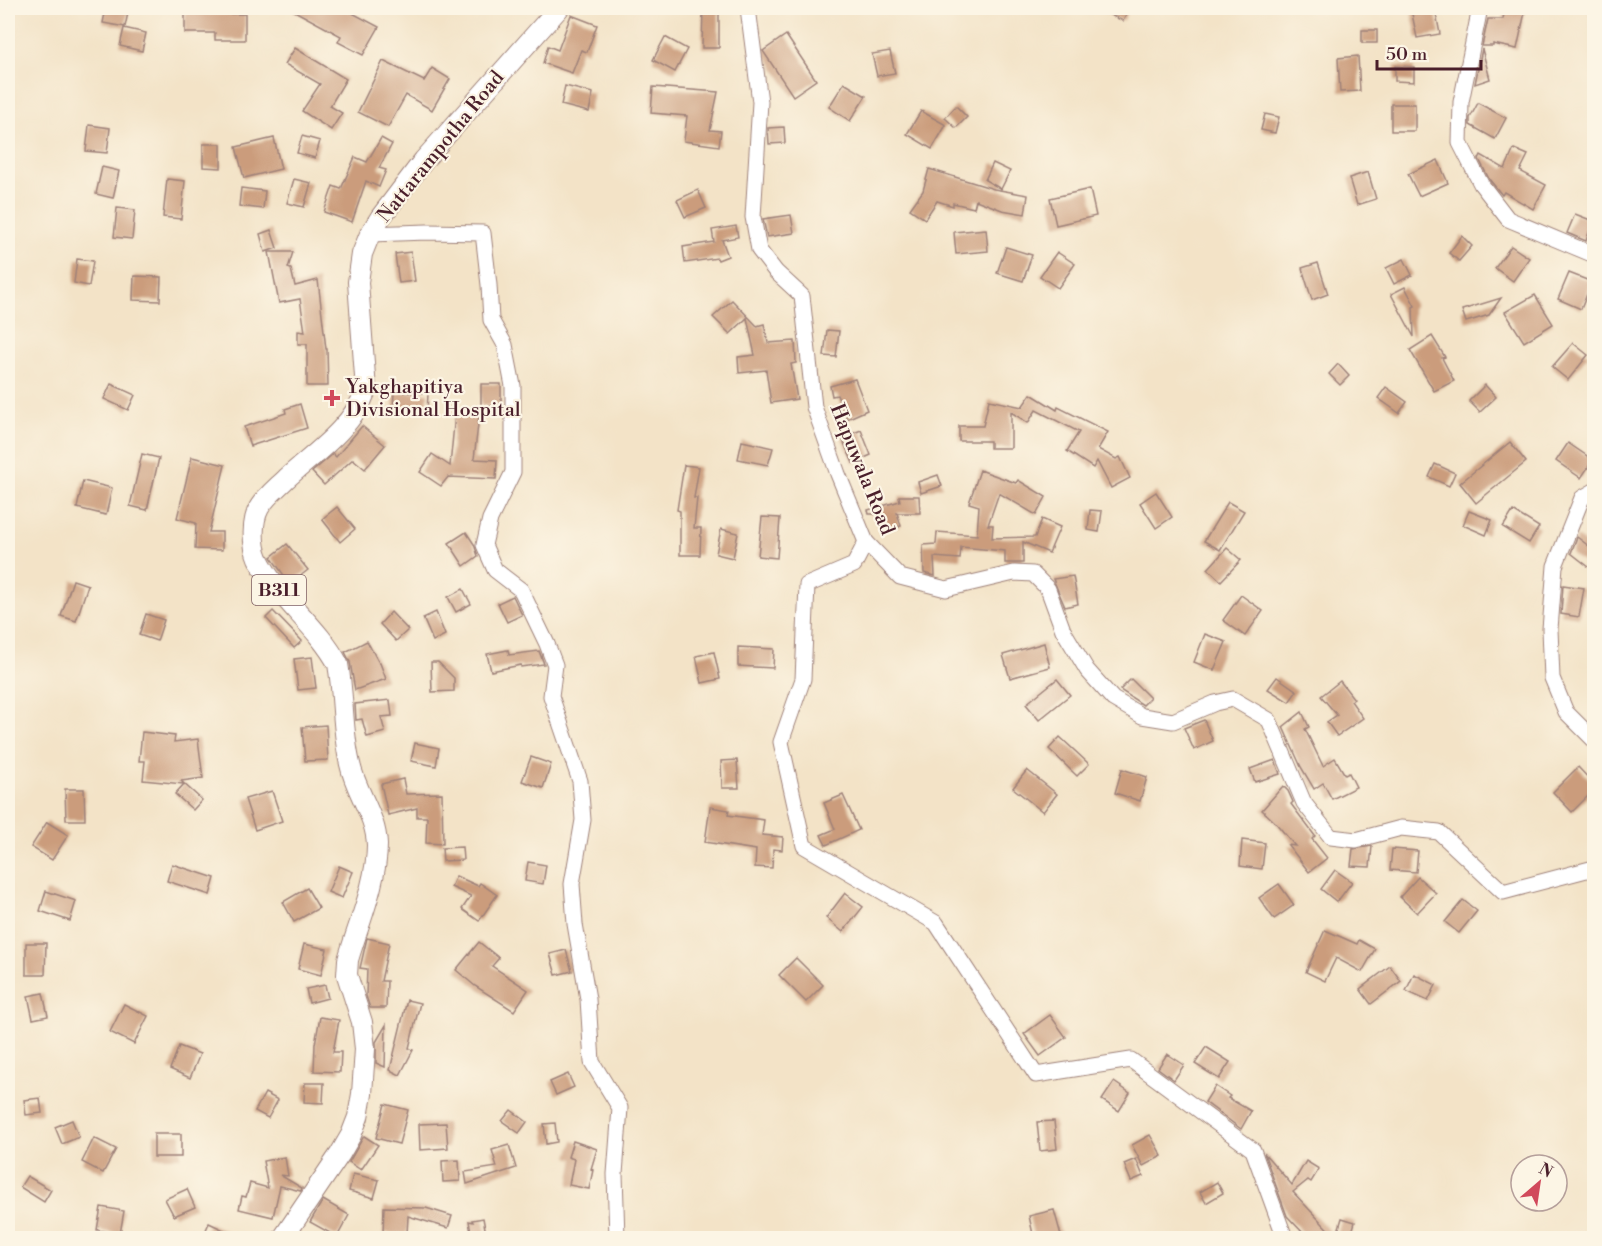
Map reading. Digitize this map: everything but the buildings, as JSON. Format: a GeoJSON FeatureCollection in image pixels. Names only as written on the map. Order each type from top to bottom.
{"type":"FeatureCollection","features":[{"type":"Feature","properties":{"kind":"main road","name":"Nattarampotha Road"},"geometry":{"type":"LineString","coordinates":[[283,1239],[340,1154],[358,1117],[362,1094],[364,1049],[362,1022],[347,975],[348,960],[375,872],[377,846],[371,814],[355,783],[349,762],[338,664],[331,650],[272,581],[257,556],[253,534],[258,511],[269,495],[333,437],[361,405],[366,390],[358,282],[362,254],[370,234],[424,160],[559,8]]}},
{"type":"Feature","properties":{"kind":"street","name":"Hapuwala Road"},"geometry":{"type":"LineString","coordinates":[[748,8],[760,102],[753,217],[759,250],[776,272],[802,296],[814,407],[866,542],[900,577],[946,589],[1014,573],[1033,574],[1048,590],[1063,630],[1087,670],[1113,699],[1142,716],[1173,721],[1215,703],[1233,699],[1269,720],[1304,803],[1331,837],[1356,840],[1401,828],[1439,832],[1503,892],[1594,868]]}},
{"type":"Feature","properties":{"kind":"street"},"geometry":{"type":"LineString","coordinates":[[1480,8],[1461,102],[1460,143],[1481,184],[1508,219],[1594,255]]}},
{"type":"Feature","properties":{"kind":"street"},"geometry":{"type":"LineString","coordinates":[[370,234],[483,233],[491,320],[505,345],[513,386],[513,472],[490,519],[484,545],[495,570],[521,590],[547,644],[555,665],[551,696],[580,781],[583,819],[572,884],[575,924],[588,999],[592,1062],[620,1108],[615,1174],[617,1239]]}},
{"type":"Feature","properties":{"kind":"street"},"geometry":{"type":"LineString","coordinates":[[1594,491],[1582,498],[1555,566],[1550,629],[1552,678],[1566,712],[1594,740]]}},
{"type":"Feature","properties":{"kind":"street"},"geometry":{"type":"LineString","coordinates":[[866,542],[855,565],[807,585],[803,679],[780,742],[804,846],[936,923],[1036,1075],[1131,1060],[1253,1150],[1285,1239]]}},
{"type":"Feature","properties":{"kind":"place","name":"Yakghapitiya Divisional Hospital"},"geometry":{"type":"Point","coordinates":[332,398]}}]}
